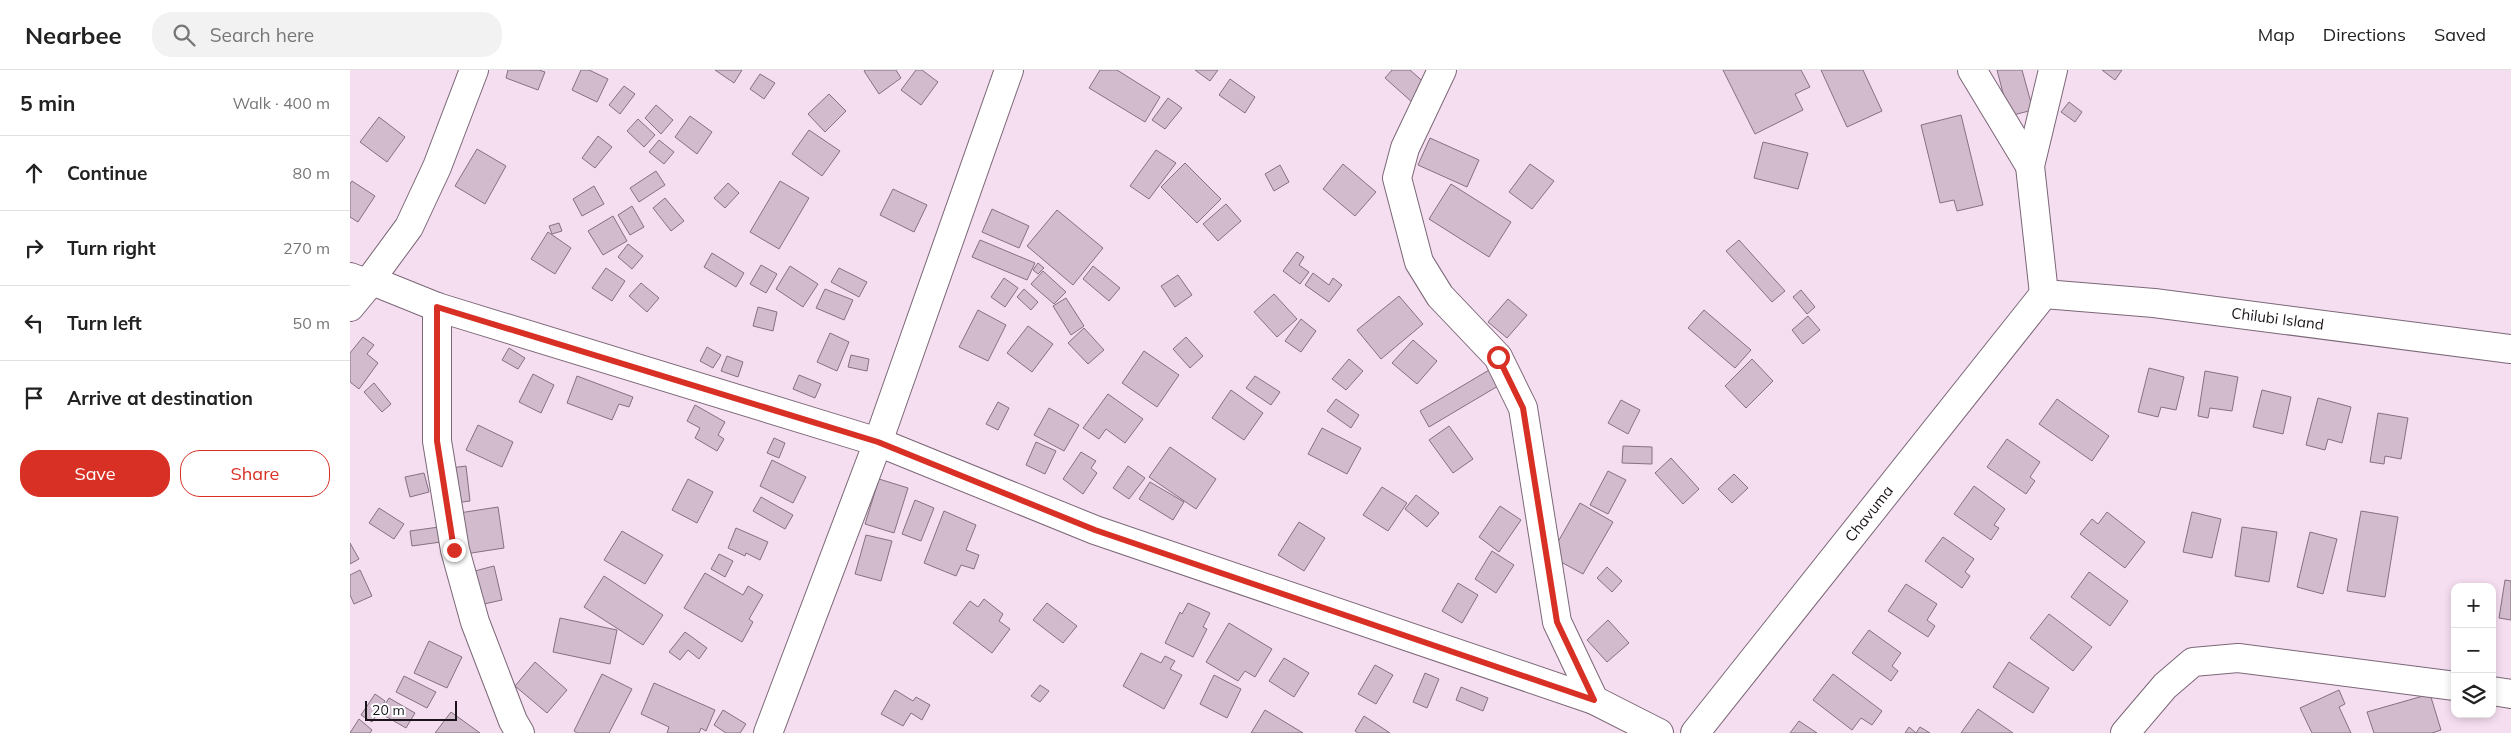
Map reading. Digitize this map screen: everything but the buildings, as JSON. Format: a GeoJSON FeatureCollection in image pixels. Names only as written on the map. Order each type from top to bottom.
{"type":"FeatureCollection","features":[{"type":"Feature","properties":{"kind":"street"},"geometry":{"type":"LineString","coordinates":[[350,307],[363,280],[410,227],[437,167],[474,70]]}},
{"type":"Feature","properties":{"kind":"street"},"geometry":{"type":"LineString","coordinates":[[768,733],[878,442],[1009,70]]}},
{"type":"Feature","properties":{"kind":"street"},"geometry":{"type":"LineString","coordinates":[[1442,70],[1405,148],[1397,178],[1419,262],[1440,296],[1498,357],[1523,408],[1557,622],[1594,700]]}},
{"type":"Feature","properties":{"kind":"street"},"geometry":{"type":"LineString","coordinates":[[1972,70],[2030,166]]}},
{"type":"Feature","properties":{"kind":"street"},"geometry":{"type":"LineString","coordinates":[[2044,294],[2030,166],[2053,70]]}},
{"type":"Feature","properties":{"kind":"street"},"geometry":{"type":"LineString","coordinates":[[363,280],[437,307],[878,442],[1095,530],[1594,700],[1659,733]]}},
{"type":"Feature","properties":{"kind":"street","name":"Chilubi Island"},"geometry":{"type":"LineString","coordinates":[[2044,294],[2154,303],[2511,349]]}},
{"type":"Feature","properties":{"kind":"street","name":"Chavuma"},"geometry":{"type":"LineString","coordinates":[[1695,733],[2044,294]]}},
{"type":"Feature","properties":{"kind":"street"},"geometry":{"type":"LineString","coordinates":[[437,307],[437,441],[454,550],[475,622],[512,721],[520,733]]}},
{"type":"Feature","properties":{"kind":"street"},"geometry":{"type":"LineString","coordinates":[[2125,733],[2165,686],[2193,662],[2238,658],[2451,685]]}},
{"type":"Feature","properties":{"kind":"street"},"geometry":{"type":"LineString","coordinates":[[2496,692],[2511,694]]}},
{"type":"Feature","properties":{"kind":"route"},"geometry":{"type":"LineString","coordinates":[[454,550],[437,441],[437,307],[878,442],[1095,530],[1330,612],[1594,700],[1557,622],[1523,408],[1498,357]]}}]}
